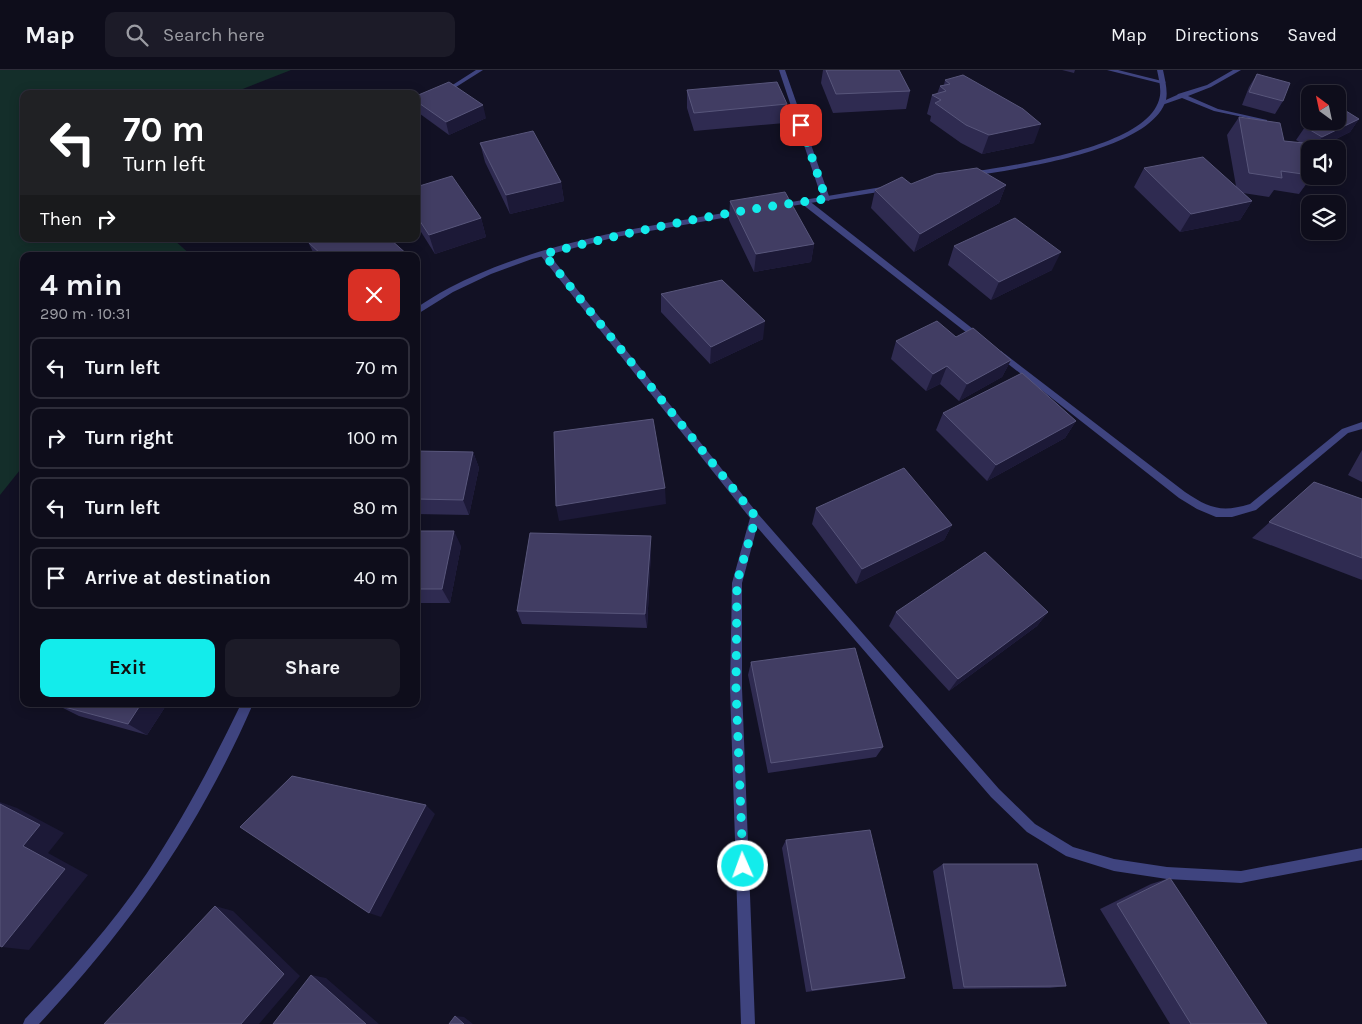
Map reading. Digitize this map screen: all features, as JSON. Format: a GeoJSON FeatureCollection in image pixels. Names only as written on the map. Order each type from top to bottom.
{"type":"FeatureCollection","features":[{"type":"Feature","properties":{"kind":"street"},"geometry":{"type":"LineString","coordinates":[[434,98],[480,70]]}},
{"type":"Feature","properties":{"kind":"street"},"geometry":{"type":"LineString","coordinates":[[782,70],[826,199]]}},
{"type":"Feature","properties":{"kind":"street"},"geometry":{"type":"LineString","coordinates":[[1110,70],[1163,82]]}},
{"type":"Feature","properties":{"kind":"street"},"geometry":{"type":"LineString","coordinates":[[967,174],[1074,155],[1136,129],[1152,118],[1162,103],[1163,82],[1160,70]]}},
{"type":"Feature","properties":{"kind":"street"},"geometry":{"type":"LineString","coordinates":[[1162,103],[1209,86],[1238,70]]}},
{"type":"Feature","properties":{"kind":"street"},"geometry":{"type":"LineString","coordinates":[[1180,95],[1216,110],[1265,121]]}},
{"type":"Feature","properties":{"kind":"street"},"geometry":{"type":"LineString","coordinates":[[767,208],[901,186]]}},
{"type":"Feature","properties":{"kind":"street"},"geometry":{"type":"LineString","coordinates":[[804,202],[985,342]]}},
{"type":"Feature","properties":{"kind":"street"},"geometry":{"type":"LineString","coordinates":[[420,309],[438,296],[467,281],[544,254],[619,235],[748,211]]}},
{"type":"Feature","properties":{"kind":"street"},"geometry":{"type":"LineString","coordinates":[[544,254],[756,517],[995,793],[1031,828],[1070,852],[1114,865],[1167,873],[1241,877],[1362,854]]}},
{"type":"Feature","properties":{"kind":"street"},"geometry":{"type":"LineString","coordinates":[[993,348],[1182,495],[1199,507],[1218,514],[1235,514],[1253,507],[1345,431],[1362,425]]}},
{"type":"Feature","properties":{"kind":"street"},"geometry":{"type":"LineString","coordinates":[[748,1024],[736,688],[737,582],[756,517]]}},
{"type":"Feature","properties":{"kind":"street"},"geometry":{"type":"LineString","coordinates":[[30,1024],[77,974],[134,902],[176,839],[215,770],[246,707]]}},
{"type":"Feature","properties":{"kind":"green space"},"geometry":{"type":"Polygon","coordinates":[[[0,70],[291,70],[240,90],[20,90],[20,242],[176,242],[188,252],[20,252],[20,470],[0,495],[0,70]]]}},
{"type":"Feature","properties":{"kind":"building"},"geometry":{"type":"Polygon","coordinates":[[[826,70],[899,70],[910,91],[836,94],[826,70]]]}},
{"type":"Feature","properties":{"kind":"building"},"geometry":{"type":"Polygon","coordinates":[[[1257,74],[1290,83],[1283,101],[1249,92],[1257,74]]]}},
{"type":"Feature","properties":{"kind":"building"},"geometry":{"type":"Polygon","coordinates":[[[963,75],[1023,109],[1041,124],[989,135],[966,125],[935,103],[941,100],[932,95],[946,91],[940,86],[950,84],[945,80],[963,75]]]}},
{"type":"Feature","properties":{"kind":"building"},"geometry":{"type":"Polygon","coordinates":[[[449,82],[483,105],[446,122],[420,104],[420,94],[449,82]]]}},
{"type":"Feature","properties":{"kind":"building"},"geometry":{"type":"Polygon","coordinates":[[[777,82],[787,104],[694,113],[687,90],[777,82]]]}},
{"type":"Feature","properties":{"kind":"building"},"geometry":{"type":"Polygon","coordinates":[[[1346,111],[1359,119],[1346,125],[1346,111]]]}},
{"type":"Feature","properties":{"kind":"building"},"geometry":{"type":"Polygon","coordinates":[[[1239,117],[1280,123],[1284,141],[1301,143],[1301,174],[1281,171],[1282,178],[1249,173],[1239,117]]]}},
{"type":"Feature","properties":{"kind":"building"},"geometry":{"type":"Polygon","coordinates":[[[1310,130],[1336,130],[1322,137],[1310,130]]]}},
{"type":"Feature","properties":{"kind":"building"},"geometry":{"type":"Polygon","coordinates":[[[533,131],[561,182],[506,195],[480,143],[533,131]]]}},
{"type":"Feature","properties":{"kind":"building"},"geometry":{"type":"Polygon","coordinates":[[[1203,157],[1252,201],[1191,214],[1144,168],[1203,157]]]}},
{"type":"Feature","properties":{"kind":"building"},"geometry":{"type":"Polygon","coordinates":[[[977,168],[1006,185],[920,234],[875,190],[902,177],[911,184],[936,174],[977,168]]]}},
{"type":"Feature","properties":{"kind":"building"},"geometry":{"type":"Polygon","coordinates":[[[452,176],[481,218],[429,235],[420,221],[420,186],[452,176]]]}},
{"type":"Feature","properties":{"kind":"building"},"geometry":{"type":"Polygon","coordinates":[[[785,192],[814,244],[756,254],[730,201],[785,192]]]}},
{"type":"Feature","properties":{"kind":"building"},"geometry":{"type":"Polygon","coordinates":[[[1015,218],[1061,252],[999,282],[954,246],[1015,218]]]}},
{"type":"Feature","properties":{"kind":"building"},"geometry":{"type":"Polygon","coordinates":[[[308,242],[393,242],[405,252],[319,252],[308,242]]]}},
{"type":"Feature","properties":{"kind":"building"},"geometry":{"type":"Polygon","coordinates":[[[722,280],[765,321],[711,347],[661,294],[722,280]]]}},
{"type":"Feature","properties":{"kind":"building"},"geometry":{"type":"Polygon","coordinates":[[[937,321],[956,337],[973,328],[1011,360],[967,384],[947,366],[933,374],[896,341],[937,321]]]}},
{"type":"Feature","properties":{"kind":"building"},"geometry":{"type":"Polygon","coordinates":[[[1022,373],[1076,421],[996,465],[943,413],[1022,373]]]}},
{"type":"Feature","properties":{"kind":"building"},"geometry":{"type":"Polygon","coordinates":[[[653,419],[665,488],[556,506],[554,432],[653,419]]]}},
{"type":"Feature","properties":{"kind":"building"},"geometry":{"type":"Polygon","coordinates":[[[420,451],[473,452],[463,500],[420,499],[420,451]]]}},
{"type":"Feature","properties":{"kind":"building"},"geometry":{"type":"Polygon","coordinates":[[[904,468],[952,525],[862,569],[816,508],[904,468]]]}},
{"type":"Feature","properties":{"kind":"building"},"geometry":{"type":"Polygon","coordinates":[[[1314,482],[1362,499],[1362,558],[1269,522],[1314,482]]]}},
{"type":"Feature","properties":{"kind":"building"},"geometry":{"type":"Polygon","coordinates":[[[420,531],[454,531],[442,589],[420,589],[420,531]]]}},
{"type":"Feature","properties":{"kind":"building"},"geometry":{"type":"Polygon","coordinates":[[[530,533],[651,536],[645,614],[517,611],[530,533]]]}},
{"type":"Feature","properties":{"kind":"building"},"geometry":{"type":"Polygon","coordinates":[[[985,552],[1048,612],[958,679],[896,612],[985,552]]]}},
{"type":"Feature","properties":{"kind":"building"},"geometry":{"type":"Polygon","coordinates":[[[855,648],[883,747],[771,763],[751,662],[855,648]]]}},
{"type":"Feature","properties":{"kind":"building"},"geometry":{"type":"Polygon","coordinates":[[[64,707],[139,707],[128,724],[64,707]]]}},
{"type":"Feature","properties":{"kind":"building"},"geometry":{"type":"Polygon","coordinates":[[[292,776],[426,805],[369,913],[240,827],[292,776]]]}},
{"type":"Feature","properties":{"kind":"building"},"geometry":{"type":"Polygon","coordinates":[[[0,804],[40,825],[23,846],[65,869],[2,947],[0,946],[0,804]]]}},
{"type":"Feature","properties":{"kind":"building"},"geometry":{"type":"Polygon","coordinates":[[[870,830],[905,978],[812,990],[786,840],[870,830]]]}},
{"type":"Feature","properties":{"kind":"building"},"geometry":{"type":"Polygon","coordinates":[[[943,864],[1037,864],[1066,986],[964,987],[943,864]]]}},
{"type":"Feature","properties":{"kind":"building"},"geometry":{"type":"Polygon","coordinates":[[[1170,878],[1267,1024],[1191,1024],[1117,904],[1170,878]]]}},
{"type":"Feature","properties":{"kind":"building"},"geometry":{"type":"Polygon","coordinates":[[[215,906],[284,974],[241,1024],[104,1024],[215,906]]]}},
{"type":"Feature","properties":{"kind":"building"},"geometry":{"type":"Polygon","coordinates":[[[311,975],[366,1024],[273,1024],[311,975]]]}},
{"type":"Feature","properties":{"kind":"building"},"geometry":{"type":"Polygon","coordinates":[[[455,1016],[464,1024],[449,1024],[455,1016]]]}},
{"type":"Feature","properties":{"kind":"route"},"geometry":{"type":"LineString","coordinates":[[743,866],[736,688],[737,582],[756,517],[544,254],[672,224],[826,199],[801,125]]}}]}
